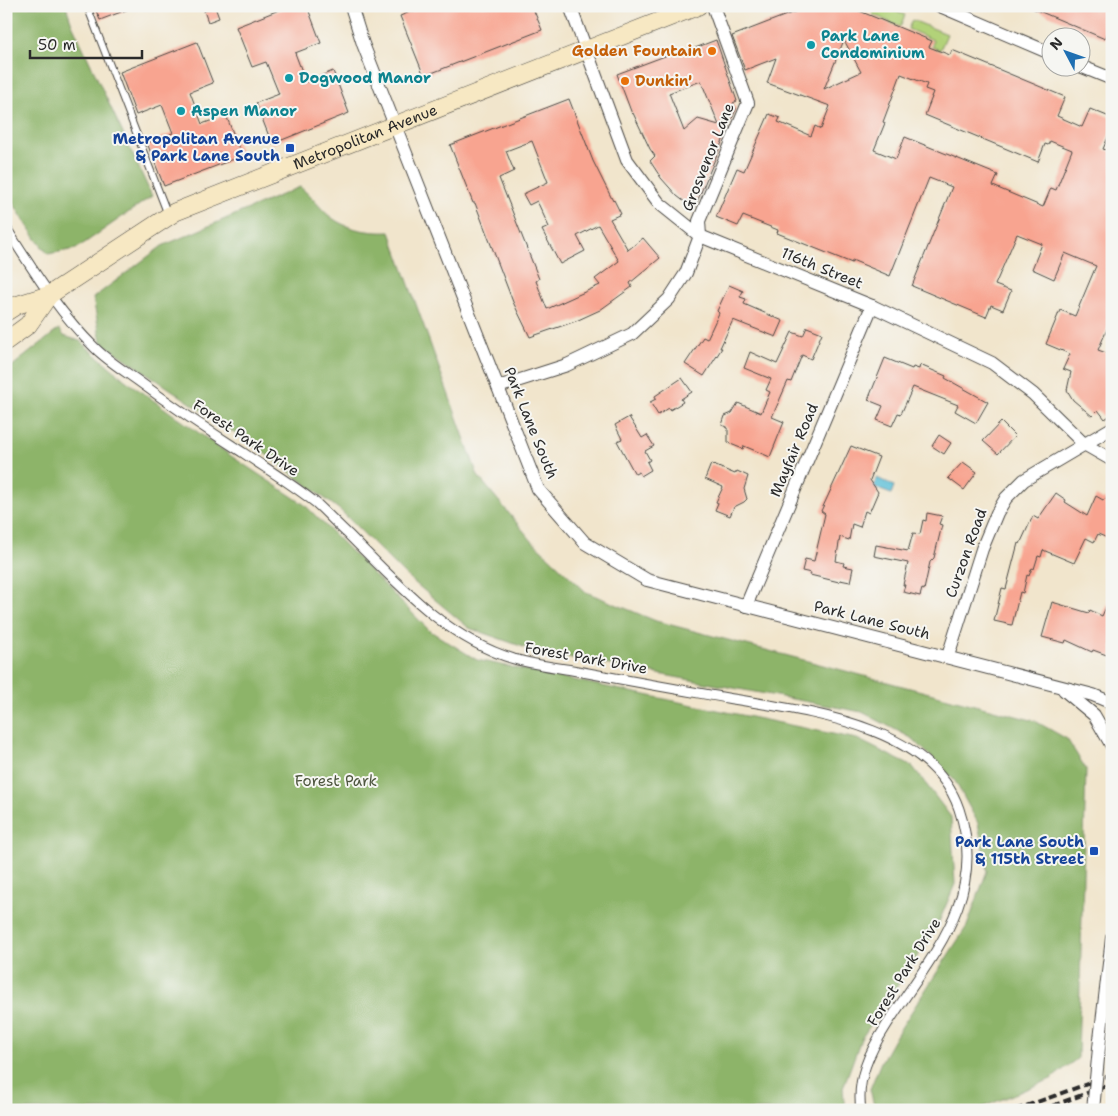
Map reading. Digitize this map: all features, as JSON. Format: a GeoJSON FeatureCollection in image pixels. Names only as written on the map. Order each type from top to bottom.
{"type":"FeatureCollection","features":[{"type":"Feature","properties":{"kind":"main road","name":"Metropolitan Avenue"},"geometry":{"type":"LineString","coordinates":[[6,312],[17,305],[49,294],[175,212],[698,6]]}},
{"type":"Feature","properties":{"kind":"main road","name":"Metropolitan Avenue"},"geometry":{"type":"LineString","coordinates":[[6,341],[28,325],[49,294]]}},
{"type":"Feature","properties":{"kind":"street","name":"Park Lane South"},"geometry":{"type":"LineString","coordinates":[[351,6],[363,44],[538,489],[585,543],[647,580],[948,656],[1093,695],[1112,703]]}},
{"type":"Feature","properties":{"kind":"street","name":"116th Street"},"geometry":{"type":"LineString","coordinates":[[570,6],[627,160],[658,203],[700,236],[872,306],[992,363],[1032,394],[1084,444],[1112,460]]}},
{"type":"Feature","properties":{"kind":"street","name":"Grosvenor Lane"},"geometry":{"type":"LineString","coordinates":[[498,387],[567,365],[632,334],[669,299],[686,273],[700,236],[699,221],[748,103],[713,6]]}},
{"type":"Feature","properties":{"kind":"street"},"geometry":{"type":"LineString","coordinates":[[940,6],[1040,49]]}},
{"type":"Feature","properties":{"kind":"street"},"geometry":{"type":"LineString","coordinates":[[1090,70],[1112,79]]}},
{"type":"Feature","properties":{"kind":"street","name":"Forest Park Drive"},"geometry":{"type":"LineString","coordinates":[[6,228],[49,294],[97,350],[157,395],[319,505],[418,603],[436,618],[469,640],[514,659],[615,679],[839,718],[905,746],[926,762],[944,781],[958,806],[964,829],[967,866],[962,900],[946,935],[872,1046],[861,1076],[861,1110]]}},
{"type":"Feature","properties":{"kind":"street","name":"Mayfair Road"},"geometry":{"type":"LineString","coordinates":[[746,606],[872,306]]}},
{"type":"Feature","properties":{"kind":"street","name":"Curzon Road"},"geometry":{"type":"LineString","coordinates":[[948,656],[982,549],[997,512],[1006,498],[1024,480],[1112,428]]}},
{"type":"Feature","properties":{"kind":"street","name":"Park Lane South"},"geometry":{"type":"LineString","coordinates":[[1060,687],[1094,715],[1112,746]]}},
{"type":"Feature","properties":{"kind":"street"},"geometry":{"type":"LineString","coordinates":[[1093,1110],[1112,938]]}},
{"type":"Feature","properties":{"kind":"lane"},"geometry":{"type":"LineString","coordinates":[[87,6],[169,216]]}},
{"type":"Feature","properties":{"kind":"green space"},"geometry":{"type":"Polygon","coordinates":[[[6,6],[66,6],[72,24],[152,196],[76,249],[48,254],[36,239],[6,192],[6,6]]]}},
{"type":"Feature","properties":{"kind":"green space"},"geometry":{"type":"Polygon","coordinates":[[[876,6],[882,6],[905,15],[900,27],[872,14],[876,6]]]}},
{"type":"Feature","properties":{"kind":"green space"},"geometry":{"type":"Polygon","coordinates":[[[912,20],[947,34],[940,50],[932,47],[933,40],[908,29],[912,20]]]}},
{"type":"Feature","properties":{"kind":"green space"},"geometry":{"type":"Polygon","coordinates":[[[300,187],[332,218],[347,226],[364,231],[390,232],[478,476],[531,540],[586,592],[656,621],[1035,721],[1067,739],[1086,769],[1078,1058],[1051,1079],[976,1110],[875,1110],[870,1089],[881,1062],[967,926],[987,871],[978,823],[955,781],[913,739],[862,712],[535,651],[469,628],[403,573],[340,510],[270,457],[101,342],[93,298],[162,246],[300,187]]]}},
{"type":"Feature","properties":{"kind":"green space","name":"Forest Park"},"geometry":{"type":"Polygon","coordinates":[[[59,329],[64,336],[80,341],[125,380],[234,458],[305,505],[430,631],[477,660],[857,739],[913,767],[951,817],[955,884],[936,929],[861,1039],[843,1088],[845,1110],[6,1110],[6,371],[59,329]]]}},
{"type":"Feature","properties":{"kind":"water"},"geometry":{"type":"Polygon","coordinates":[[[877,478],[894,486],[891,494],[873,487],[877,478]]]}},
{"type":"Feature","properties":{"kind":"building"},"geometry":{"type":"Polygon","coordinates":[[[94,6],[133,6],[134,7],[100,20],[94,6]]]}},
{"type":"Feature","properties":{"kind":"building","name":"Dogwood Manor"},"geometry":{"type":"Polygon","coordinates":[[[289,6],[307,6],[321,43],[295,53],[306,82],[333,71],[349,113],[272,144],[256,103],[279,94],[266,62],[252,67],[236,27],[289,6]]]}},
{"type":"Feature","properties":{"kind":"building"},"geometry":{"type":"Polygon","coordinates":[[[426,6],[532,6],[542,30],[424,76],[400,16],[426,6]]]}},
{"type":"Feature","properties":{"kind":"building"},"geometry":{"type":"Polygon","coordinates":[[[810,6],[858,6],[857,10],[932,41],[929,47],[950,55],[952,50],[1065,97],[1057,116],[1082,127],[1090,109],[1112,118],[1112,128],[1103,149],[1112,152],[1112,318],[1098,350],[1112,355],[1112,414],[1105,419],[1098,410],[1092,416],[1073,400],[1067,390],[1071,372],[1063,369],[1070,354],[1046,344],[1060,310],[1075,316],[1096,266],[1065,253],[1054,279],[1032,269],[1042,244],[1017,234],[995,285],[1011,291],[1003,310],[991,305],[986,317],[912,286],[952,187],[929,178],[890,276],[777,233],[778,230],[743,216],[738,226],[716,217],[737,168],[744,171],[769,114],[780,118],[778,122],[811,136],[815,126],[821,129],[830,106],[767,83],[776,58],[745,70],[732,36],[810,6]],[[844,40],[824,89],[861,72],[844,40]],[[901,74],[874,150],[896,159],[905,137],[998,175],[993,186],[1043,207],[1051,188],[1056,190],[1072,150],[1050,141],[1048,145],[1045,144],[1038,162],[925,115],[933,92],[925,89],[927,84],[901,74]]]}},
{"type":"Feature","properties":{"kind":"building"},"geometry":{"type":"Polygon","coordinates":[[[1027,6],[1112,6],[1112,23],[1105,39],[1090,33],[1090,28],[1079,28],[1027,6]]]}},
{"type":"Feature","properties":{"kind":"building"},"geometry":{"type":"Polygon","coordinates":[[[215,7],[219,18],[208,22],[204,11],[215,7]]]}},
{"type":"Feature","properties":{"kind":"building"},"geometry":{"type":"Polygon","coordinates":[[[716,40],[737,101],[733,103],[736,109],[694,209],[677,196],[661,178],[650,161],[655,156],[632,114],[617,74],[681,50],[682,53],[716,40]],[[701,81],[669,93],[684,131],[698,119],[719,125],[701,81]]]}},
{"type":"Feature","properties":{"kind":"building","name":"Aspen Manor"},"geometry":{"type":"Polygon","coordinates":[[[197,42],[213,83],[190,92],[202,124],[226,115],[242,156],[164,186],[147,143],[173,133],[162,105],[136,115],[120,72],[197,42]]]}},
{"type":"Feature","properties":{"kind":"building"},"geometry":{"type":"Polygon","coordinates":[[[569,99],[593,161],[621,214],[610,219],[628,250],[643,238],[660,258],[630,283],[632,287],[600,310],[576,321],[530,337],[513,302],[475,203],[473,203],[450,145],[569,99]],[[532,141],[506,151],[514,171],[499,178],[539,279],[536,281],[547,309],[600,285],[595,279],[619,261],[598,225],[577,236],[585,251],[560,264],[542,230],[549,227],[537,201],[529,205],[523,194],[548,182],[532,141]]]}},
{"type":"Feature","properties":{"kind":"building"},"geometry":{"type":"Polygon","coordinates":[[[729,285],[743,291],[740,297],[746,299],[744,304],[783,321],[776,337],[733,320],[720,348],[722,348],[704,376],[685,364],[703,337],[707,339],[729,285]]]}},
{"type":"Feature","properties":{"kind":"building"},"geometry":{"type":"Polygon","coordinates":[[[807,327],[822,333],[811,359],[802,355],[791,382],[788,381],[772,417],[784,422],[770,457],[744,446],[743,449],[728,443],[728,428],[722,425],[725,416],[732,413],[738,403],[761,413],[770,392],[766,390],[771,379],[744,368],[750,352],[777,364],[792,332],[803,336],[807,327]]]}},
{"type":"Feature","properties":{"kind":"building"},"geometry":{"type":"Polygon","coordinates":[[[885,358],[912,369],[913,367],[919,369],[920,365],[946,376],[945,378],[988,402],[976,423],[955,411],[958,405],[913,387],[901,414],[898,413],[892,426],[877,420],[883,406],[868,400],[885,358]]]}},
{"type":"Feature","properties":{"kind":"building"},"geometry":{"type":"Polygon","coordinates":[[[682,378],[692,392],[681,399],[683,402],[658,415],[650,402],[656,399],[655,396],[682,378]]]}},
{"type":"Feature","properties":{"kind":"building"},"geometry":{"type":"Polygon","coordinates":[[[629,417],[642,438],[647,435],[654,446],[645,451],[650,460],[647,462],[651,470],[641,476],[639,472],[635,474],[617,441],[622,439],[615,425],[629,417]]]}},
{"type":"Feature","properties":{"kind":"building"},"geometry":{"type":"Polygon","coordinates":[[[1001,422],[1015,436],[998,454],[983,441],[1001,422]]]}},
{"type":"Feature","properties":{"kind":"building"},"geometry":{"type":"Polygon","coordinates":[[[939,435],[951,443],[944,454],[932,446],[939,435]]]}},
{"type":"Feature","properties":{"kind":"building"},"geometry":{"type":"Polygon","coordinates":[[[851,446],[879,457],[870,480],[878,492],[869,513],[865,511],[860,527],[852,524],[849,540],[840,537],[836,561],[844,563],[843,566],[853,568],[850,582],[840,580],[839,582],[810,575],[811,573],[802,571],[805,559],[814,561],[825,514],[821,511],[851,446]]]}},
{"type":"Feature","properties":{"kind":"building"},"geometry":{"type":"Polygon","coordinates":[[[963,462],[977,472],[964,490],[948,478],[963,462]]]}},
{"type":"Feature","properties":{"kind":"building"},"geometry":{"type":"Polygon","coordinates":[[[711,464],[735,474],[737,471],[748,476],[744,489],[747,499],[734,507],[730,516],[715,510],[718,503],[716,502],[723,487],[705,479],[711,464]]]}},
{"type":"Feature","properties":{"kind":"building"},"geometry":{"type":"Polygon","coordinates":[[[1056,493],[1066,500],[1065,502],[1087,516],[1096,496],[1103,500],[1112,496],[1112,540],[1098,534],[1094,542],[1086,538],[1074,563],[1043,550],[1041,557],[1038,556],[1034,569],[1032,568],[1029,576],[1027,575],[1023,593],[1020,592],[1012,625],[994,621],[1002,588],[1006,589],[1018,543],[1020,544],[1033,516],[1038,519],[1056,493]]]}},
{"type":"Feature","properties":{"kind":"building"},"geometry":{"type":"Polygon","coordinates":[[[927,513],[942,516],[939,524],[942,525],[934,558],[930,562],[924,590],[922,589],[920,596],[903,592],[908,563],[874,556],[876,545],[908,551],[913,533],[920,534],[923,520],[926,521],[927,513]]]}},
{"type":"Feature","properties":{"kind":"building"},"geometry":{"type":"Polygon","coordinates":[[[1112,594],[1112,657],[1093,650],[1092,652],[1066,640],[1065,643],[1042,637],[1052,602],[1089,613],[1090,610],[1102,616],[1112,594]]]}},
{"type":"Feature","properties":{"kind":"railway"},"geometry":{"type":"LineString","coordinates":[[1015,1110],[1112,1075]]}},
{"type":"Feature","properties":{"kind":"railway"},"geometry":{"type":"LineString","coordinates":[[1041,1110],[1112,1084]]}},
{"type":"Feature","properties":{"kind":"place","name":"Park Lane Condominium"},"geometry":{"type":"Point","coordinates":[811,45]}},
{"type":"Feature","properties":{"kind":"place","name":"Golden Fountain"},"geometry":{"type":"Point","coordinates":[712,51]}},
{"type":"Feature","properties":{"kind":"place","name":"Dogwood Manor"},"geometry":{"type":"Point","coordinates":[289,78]}},
{"type":"Feature","properties":{"kind":"place","name":"Dunkin'"},"geometry":{"type":"Point","coordinates":[625,81]}},
{"type":"Feature","properties":{"kind":"place","name":"Aspen Manor"},"geometry":{"type":"Point","coordinates":[181,111]}},
{"type":"Feature","properties":{"kind":"place","name":"Metropolitan Avenue & Park Lane South"},"geometry":{"type":"Point","coordinates":[290,148]}},
{"type":"Feature","properties":{"kind":"place","name":"Park Lane South & 115th Street"},"geometry":{"type":"Point","coordinates":[1094,851]}}]}
